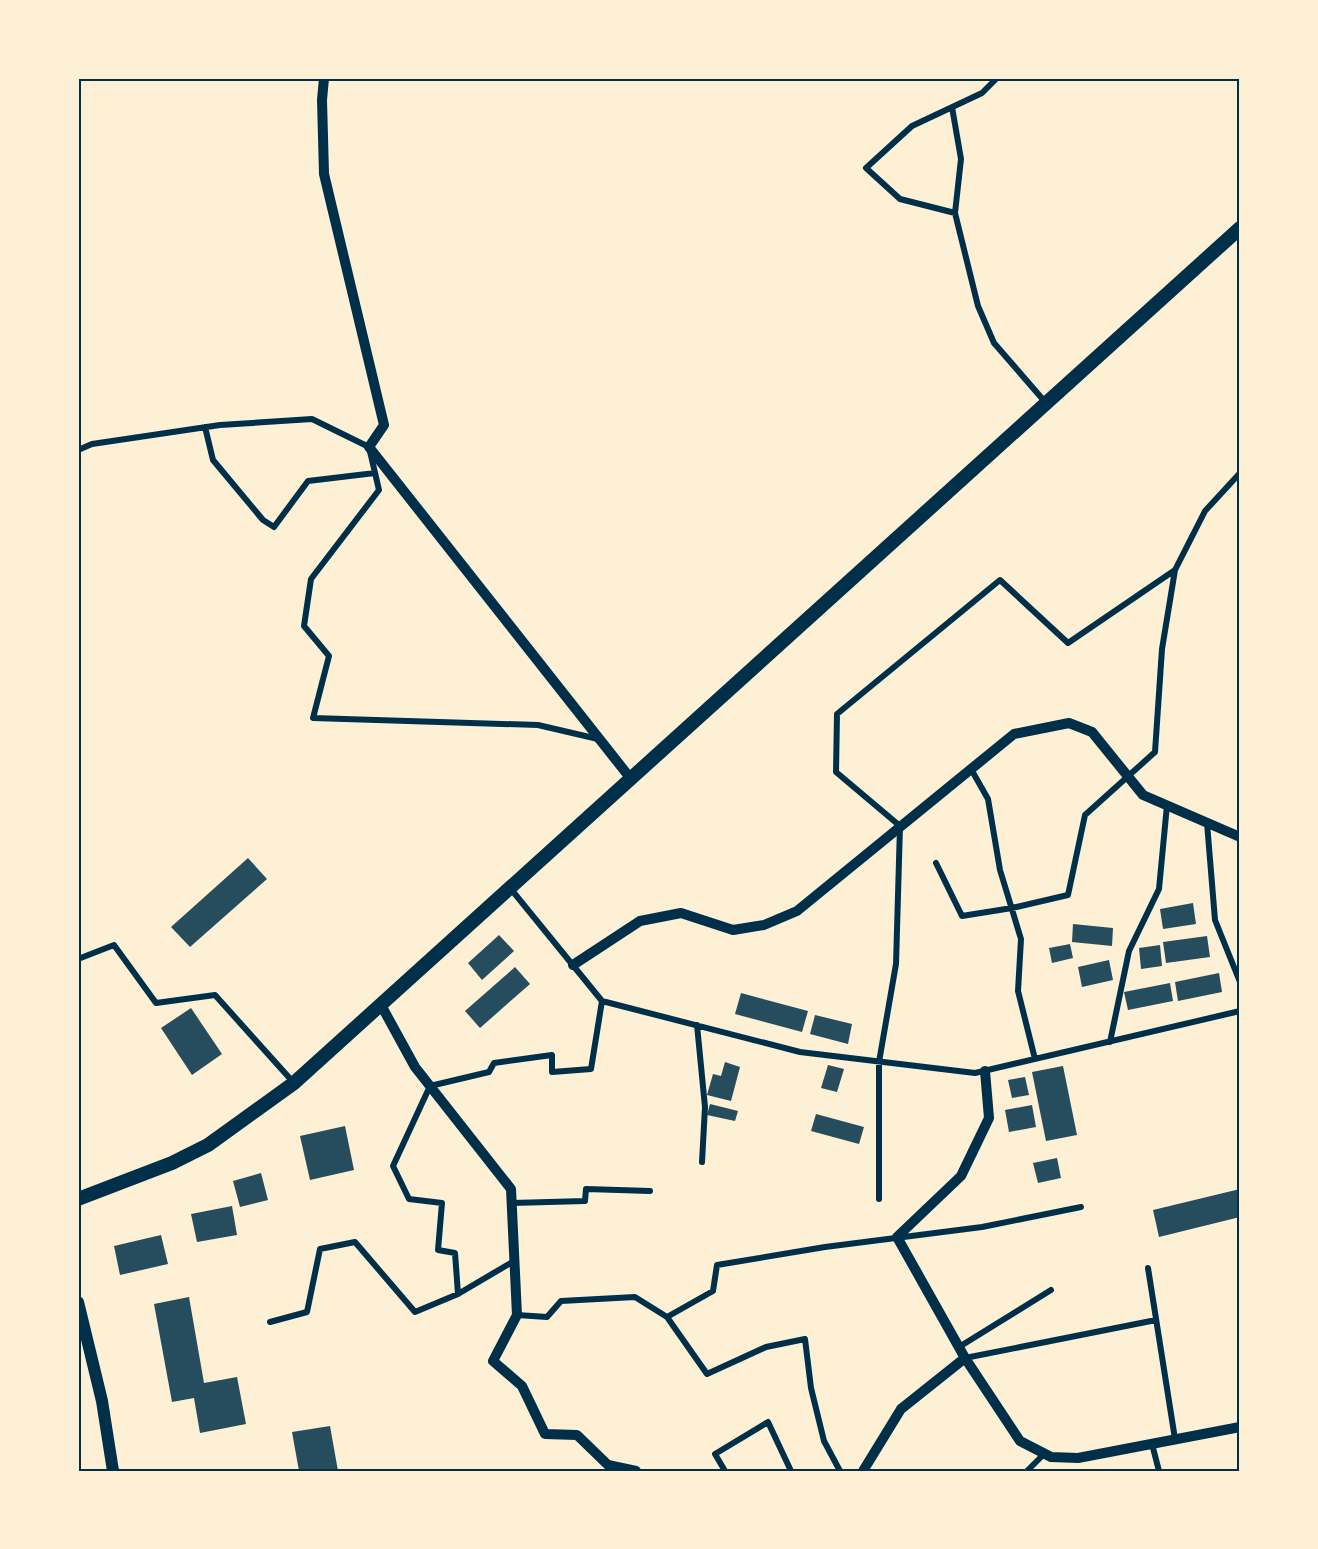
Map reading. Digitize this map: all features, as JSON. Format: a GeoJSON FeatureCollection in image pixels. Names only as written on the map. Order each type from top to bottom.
{"type":"FeatureCollection","features":[{"type":"Feature","properties":{"kind":"main road"},"geometry":{"type":"LineString","coordinates":[[78,1199],[172,1163],[208,1145],[294,1083],[1240,228]]}},
{"type":"Feature","properties":{"kind":"main road"},"geometry":{"type":"LineString","coordinates":[[78,1302],[102,1401],[113,1471]]}},
{"type":"Feature","properties":{"kind":"street"},"geometry":{"type":"LineString","coordinates":[[324,78],[322,100],[324,174],[384,425],[369,447],[379,490],[311,579],[304,626],[329,656],[314,718],[538,725],[599,739]]}},
{"type":"Feature","properties":{"kind":"street"},"geometry":{"type":"LineString","coordinates":[[956,213],[900,199],[866,168],[912,126],[982,93],[997,78]]}},
{"type":"Feature","properties":{"kind":"street"},"geometry":{"type":"LineString","coordinates":[[952,107],[961,159],[956,213],[978,306],[994,343],[1046,404]]}},
{"type":"Feature","properties":{"kind":"street"},"geometry":{"type":"LineString","coordinates":[[78,450],[92,444],[205,427],[312,419],[369,447],[631,779]]}},
{"type":"Feature","properties":{"kind":"street"},"geometry":{"type":"LineString","coordinates":[[205,427],[213,460],[263,520],[274,527],[308,481],[375,473]]}},
{"type":"Feature","properties":{"kind":"street"},"geometry":{"type":"LineString","coordinates":[[936,862],[962,916],[1012,908],[1068,895],[1085,815],[1155,753],[1162,649],[1175,570],[1205,511],[1240,473]]}},
{"type":"Feature","properties":{"kind":"street"},"geometry":{"type":"LineString","coordinates":[[900,826],[836,772],[837,714],[1000,580],[1068,643],[1175,570]]}},
{"type":"Feature","properties":{"kind":"street"},"geometry":{"type":"LineString","coordinates":[[573,965],[639,921],[681,913],[733,930],[764,925],[797,911],[1014,734],[1069,723],[1092,732],[1143,795],[1240,837]]}},
{"type":"Feature","properties":{"kind":"street"},"geometry":{"type":"LineString","coordinates":[[971,769],[988,799],[1000,870],[1021,939],[1018,991],[1035,1059]]}},
{"type":"Feature","properties":{"kind":"street"},"geometry":{"type":"LineString","coordinates":[[1110,1042],[1130,951],[1159,889],[1167,805]]}},
{"type":"Feature","properties":{"kind":"street"},"geometry":{"type":"LineString","coordinates":[[1207,823],[1215,920],[1240,982]]}},
{"type":"Feature","properties":{"kind":"street"},"geometry":{"type":"LineString","coordinates":[[879,1199],[879,1062],[896,964],[900,826]]}},
{"type":"Feature","properties":{"kind":"street"},"geometry":{"type":"LineString","coordinates":[[510,888],[602,1001],[800,1052],[975,1073],[1240,1011]]}},
{"type":"Feature","properties":{"kind":"street"},"geometry":{"type":"LineString","coordinates":[[78,959],[114,945],[156,1003],[215,995],[294,1083]]}},
{"type":"Feature","properties":{"kind":"street"},"geometry":{"type":"LineString","coordinates":[[430,1086],[489,1072],[494,1063],[552,1055],[552,1072],[591,1069],[602,1001]]}},
{"type":"Feature","properties":{"kind":"street"},"geometry":{"type":"LineString","coordinates":[[381,1005],[415,1067],[511,1189],[517,1315],[493,1361],[522,1386],[545,1434],[577,1435],[608,1465],[636,1471]]}},
{"type":"Feature","properties":{"kind":"street"},"geometry":{"type":"LineString","coordinates":[[697,1026],[705,1107],[702,1162]]}},
{"type":"Feature","properties":{"kind":"street"},"geometry":{"type":"LineString","coordinates":[[897,1237],[961,1176],[989,1118],[985,1071]]}},
{"type":"Feature","properties":{"kind":"street"},"geometry":{"type":"LineString","coordinates":[[430,1086],[393,1166],[409,1199],[442,1203],[438,1250],[455,1253],[458,1294]]}},
{"type":"Feature","properties":{"kind":"street"},"geometry":{"type":"LineString","coordinates":[[512,1203],[585,1201],[586,1189],[650,1191]]}},
{"type":"Feature","properties":{"kind":"street"},"geometry":{"type":"LineString","coordinates":[[667,1317],[713,1291],[717,1265],[897,1237],[982,1227],[1081,1207]]}},
{"type":"Feature","properties":{"kind":"street"},"geometry":{"type":"LineString","coordinates":[[897,1237],[965,1358],[1020,1441],[1051,1457],[1078,1458],[1240,1427]]}},
{"type":"Feature","properties":{"kind":"street"},"geometry":{"type":"LineString","coordinates":[[270,1322],[307,1312],[320,1249],[355,1242],[415,1312],[458,1294],[514,1261]]}},
{"type":"Feature","properties":{"kind":"street"},"geometry":{"type":"LineString","coordinates":[[1148,1268],[1175,1439]]}},
{"type":"Feature","properties":{"kind":"street"},"geometry":{"type":"LineString","coordinates":[[959,1347],[1051,1290]]}},
{"type":"Feature","properties":{"kind":"street"},"geometry":{"type":"LineString","coordinates":[[517,1315],[547,1317],[561,1301],[635,1297],[667,1317],[707,1374],[766,1347],[806,1339],[811,1388],[824,1441],[840,1471]]}},
{"type":"Feature","properties":{"kind":"street"},"geometry":{"type":"LineString","coordinates":[[863,1471],[901,1409],[965,1358],[1156,1320]]}},
{"type":"Feature","properties":{"kind":"street"},"geometry":{"type":"LineString","coordinates":[[725,1471],[715,1454],[768,1422],[791,1471]]}},
{"type":"Feature","properties":{"kind":"street"},"geometry":{"type":"LineString","coordinates":[[1152,1444],[1159,1471]]}},
{"type":"Feature","properties":{"kind":"street"},"geometry":{"type":"LineString","coordinates":[[1027,1471],[1044,1454]]}},
{"type":"Feature","properties":{"kind":"building"},"geometry":{"type":"Polygon","coordinates":[[[248,858],[267,879],[190,947],[171,927],[248,858]]]}},
{"type":"Feature","properties":{"kind":"building"},"geometry":{"type":"Polygon","coordinates":[[[1193,903],[1196,924],[1163,929],[1160,909],[1193,903]]]}},
{"type":"Feature","properties":{"kind":"building"},"geometry":{"type":"Polygon","coordinates":[[[1073,924],[1113,928],[1112,946],[1072,942],[1073,924]]]}},
{"type":"Feature","properties":{"kind":"building"},"geometry":{"type":"Polygon","coordinates":[[[499,935],[514,951],[482,980],[468,963],[499,935]]]}},
{"type":"Feature","properties":{"kind":"building"},"geometry":{"type":"Polygon","coordinates":[[[1207,936],[1210,957],[1166,963],[1163,942],[1207,936]]]}},
{"type":"Feature","properties":{"kind":"building"},"geometry":{"type":"Polygon","coordinates":[[[1070,944],[1073,958],[1052,963],[1049,948],[1070,944]]]}},
{"type":"Feature","properties":{"kind":"building"},"geometry":{"type":"Polygon","coordinates":[[[1160,945],[1162,966],[1141,969],[1139,948],[1160,945]]]}},
{"type":"Feature","properties":{"kind":"building"},"geometry":{"type":"Polygon","coordinates":[[[1109,960],[1113,980],[1082,987],[1078,967],[1109,960]]]}},
{"type":"Feature","properties":{"kind":"building"},"geometry":{"type":"Polygon","coordinates":[[[515,967],[530,984],[480,1028],[465,1011],[515,967]]]}},
{"type":"Feature","properties":{"kind":"building"},"geometry":{"type":"Polygon","coordinates":[[[1219,973],[1222,992],[1178,1001],[1175,982],[1219,973]]]}},
{"type":"Feature","properties":{"kind":"building"},"geometry":{"type":"Polygon","coordinates":[[[1170,983],[1173,1001],[1128,1010],[1124,992],[1170,983]]]}},
{"type":"Feature","properties":{"kind":"building"},"geometry":{"type":"Polygon","coordinates":[[[741,993],[808,1011],[802,1032],[735,1014],[741,993]]]}},
{"type":"Feature","properties":{"kind":"building"},"geometry":{"type":"Polygon","coordinates":[[[191,1008],[222,1054],[192,1075],[161,1028],[191,1008]]]}},
{"type":"Feature","properties":{"kind":"building"},"geometry":{"type":"Polygon","coordinates":[[[815,1015],[852,1024],[848,1044],[810,1034],[815,1015]]]}},
{"type":"Feature","properties":{"kind":"building"},"geometry":{"type":"Polygon","coordinates":[[[725,1062],[740,1067],[731,1101],[707,1095],[713,1074],[721,1076],[725,1062]]]}},
{"type":"Feature","properties":{"kind":"building"},"geometry":{"type":"Polygon","coordinates":[[[828,1065],[844,1069],[837,1092],[821,1088],[828,1065]]]}},
{"type":"Feature","properties":{"kind":"building"},"geometry":{"type":"Polygon","coordinates":[[[1063,1066],[1077,1135],[1046,1141],[1032,1072],[1063,1066]]]}},
{"type":"Feature","properties":{"kind":"building"},"geometry":{"type":"Polygon","coordinates":[[[1025,1077],[1029,1095],[1012,1098],[1008,1080],[1025,1077]]]}},
{"type":"Feature","properties":{"kind":"building"},"geometry":{"type":"Polygon","coordinates":[[[710,1104],[738,1111],[735,1121],[707,1115],[710,1104]]]}},
{"type":"Feature","properties":{"kind":"building"},"geometry":{"type":"Polygon","coordinates":[[[1032,1105],[1036,1127],[1009,1132],[1005,1110],[1032,1105]]]}},
{"type":"Feature","properties":{"kind":"building"},"geometry":{"type":"Polygon","coordinates":[[[816,1114],[864,1127],[859,1144],[811,1131],[816,1114]]]}},
{"type":"Feature","properties":{"kind":"building"},"geometry":{"type":"Polygon","coordinates":[[[345,1126],[354,1170],[310,1180],[300,1136],[345,1126]]]}},
{"type":"Feature","properties":{"kind":"building"},"geometry":{"type":"Polygon","coordinates":[[[1057,1158],[1061,1178],[1038,1183],[1033,1163],[1057,1158]]]}},
{"type":"Feature","properties":{"kind":"building"},"geometry":{"type":"Polygon","coordinates":[[[261,1173],[268,1200],[240,1207],[233,1181],[261,1173]]]}},
{"type":"Feature","properties":{"kind":"building"},"geometry":{"type":"Polygon","coordinates":[[[1240,1189],[1240,1217],[1159,1237],[1153,1210],[1240,1189]]]}},
{"type":"Feature","properties":{"kind":"building"},"geometry":{"type":"Polygon","coordinates":[[[232,1206],[237,1235],[197,1242],[191,1214],[232,1206]]]}},
{"type":"Feature","properties":{"kind":"building"},"geometry":{"type":"Polygon","coordinates":[[[161,1235],[168,1264],[120,1275],[114,1246],[161,1235]]]}},
{"type":"Feature","properties":{"kind":"building"},"geometry":{"type":"Polygon","coordinates":[[[189,1297],[204,1383],[237,1377],[246,1424],[200,1433],[194,1398],[172,1402],[154,1304],[189,1297]]]}},
{"type":"Feature","properties":{"kind":"building"},"geometry":{"type":"Polygon","coordinates":[[[330,1426],[338,1471],[299,1471],[292,1432],[330,1426]]]}}]}
